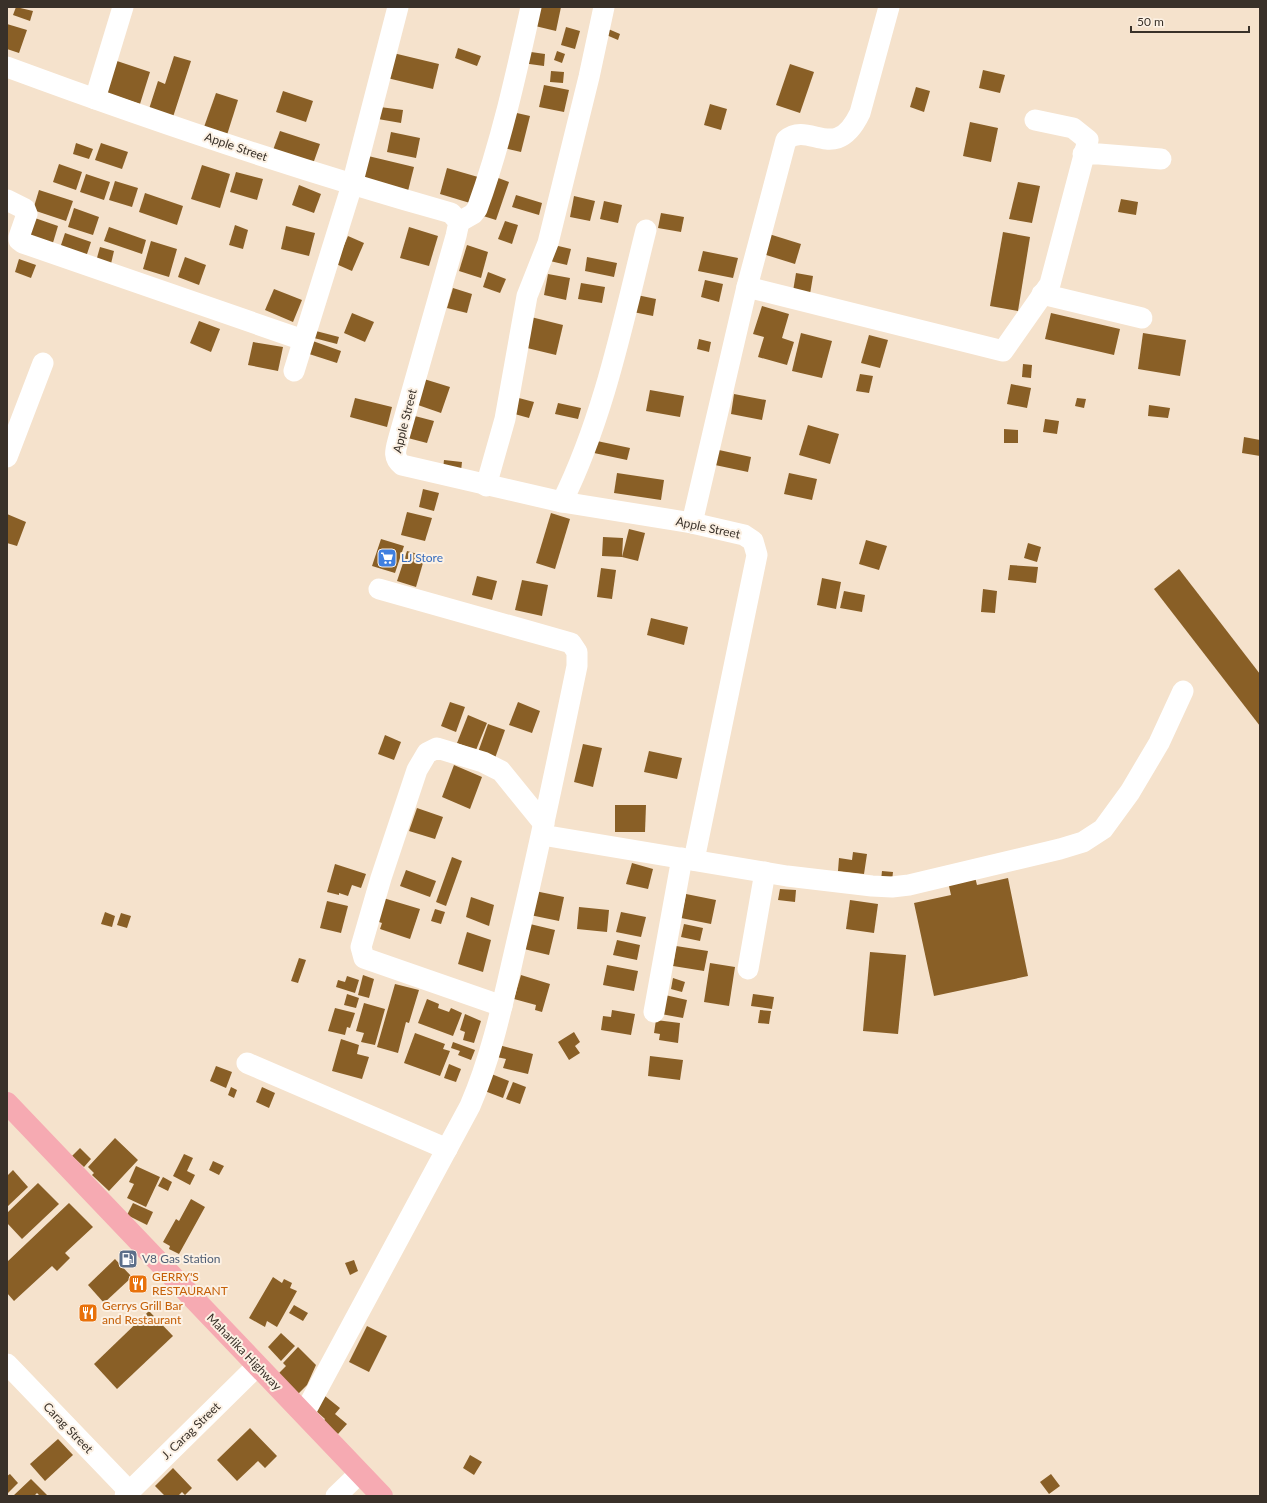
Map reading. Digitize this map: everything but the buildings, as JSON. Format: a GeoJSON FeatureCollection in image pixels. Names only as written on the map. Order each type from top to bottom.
{"type":"FeatureCollection","features":[{"type":"Feature","properties":{"kind":"highway","name":"Maharlika Highway"},"geometry":{"type":"LineString","coordinates":[[9,1109],[382,1496]]}},
{"type":"Feature","properties":{"kind":"street"},"geometry":{"type":"LineString","coordinates":[[95,99],[123,7]]}},
{"type":"Feature","properties":{"kind":"street"},"geometry":{"type":"LineString","coordinates":[[294,371],[352,185],[398,7]]}},
{"type":"Feature","properties":{"kind":"street"},"geometry":{"type":"LineString","coordinates":[[459,222],[473,214],[477,209],[492,168],[514,87],[531,7]]}},
{"type":"Feature","properties":{"kind":"street"},"geometry":{"type":"LineString","coordinates":[[486,486],[510,392],[527,296],[548,243],[580,115],[604,7]]}},
{"type":"Feature","properties":{"kind":"street"},"geometry":{"type":"LineString","coordinates":[[692,523],[747,287],[786,140],[796,135],[834,139],[847,134],[852,128],[860,113],[889,7]]}},
{"type":"Feature","properties":{"kind":"street","name":"Apple Street"},"geometry":{"type":"LineString","coordinates":[[7,67],[95,99],[352,185],[451,213],[459,222],[395,455],[396,461],[407,467],[486,486],[562,502],[692,523],[749,538],[753,541],[757,555],[688,859]]}},
{"type":"Feature","properties":{"kind":"street"},"geometry":{"type":"LineString","coordinates":[[747,287],[1003,351],[1050,284],[1083,154],[1088,140],[1073,128],[1035,120]]}},
{"type":"Feature","properties":{"kind":"street"},"geometry":{"type":"LineString","coordinates":[[1083,154],[1161,159]]}},
{"type":"Feature","properties":{"kind":"street"},"geometry":{"type":"LineString","coordinates":[[7,200],[25,209],[27,214],[19,237],[19,240],[23,244],[303,340]]}},
{"type":"Feature","properties":{"kind":"street"},"geometry":{"type":"LineString","coordinates":[[562,502],[579,468],[596,423],[646,230]]}},
{"type":"Feature","properties":{"kind":"street"},"geometry":{"type":"LineString","coordinates":[[1042,294],[1142,318]]}},
{"type":"Feature","properties":{"kind":"street"},"geometry":{"type":"LineString","coordinates":[[7,456],[43,363]]}},
{"type":"Feature","properties":{"kind":"street"},"geometry":{"type":"LineString","coordinates":[[304,1414],[480,1085],[502,1006],[543,830],[577,666],[577,652],[571,643],[380,589]]}},
{"type":"Feature","properties":{"kind":"street"},"geometry":{"type":"LineString","coordinates":[[502,1006],[364,958],[361,947],[381,878],[417,770],[427,753],[437,748],[483,762],[500,771],[543,830],[688,859],[765,872],[892,887],[1053,851],[1083,842],[1103,829],[1130,792],[1159,743],[1183,691]]}},
{"type":"Feature","properties":{"kind":"street"},"geometry":{"type":"LineString","coordinates":[[654,1012],[688,859]]}},
{"type":"Feature","properties":{"kind":"street"},"geometry":{"type":"LineString","coordinates":[[748,969],[765,872]]}},
{"type":"Feature","properties":{"kind":"street"},"geometry":{"type":"LineString","coordinates":[[247,1063],[447,1149]]}},
{"type":"Feature","properties":{"kind":"street","name":"Carag Street"},"geometry":{"type":"LineString","coordinates":[[7,1364],[127,1494]]}},
{"type":"Feature","properties":{"kind":"street","name":"J. Carag Street"},"geometry":{"type":"LineString","coordinates":[[127,1494],[257,1366]]}},
{"type":"Feature","properties":{"kind":"street"},"geometry":{"type":"LineString","coordinates":[[336,1496],[360,1473]]}},
{"type":"Feature","properties":{"kind":"place","name":"LJ Store"},"geometry":{"type":"Point","coordinates":[387,558]}},
{"type":"Feature","properties":{"kind":"place","name":"V8 Gas Station"},"geometry":{"type":"Point","coordinates":[128,1259]}},
{"type":"Feature","properties":{"kind":"place","name":"GERRY'S RESTAURANT"},"geometry":{"type":"Point","coordinates":[138,1284]}},
{"type":"Feature","properties":{"kind":"place","name":"Gerrys Grill Bar and Restaurant"},"geometry":{"type":"Point","coordinates":[88,1313]}}]}
